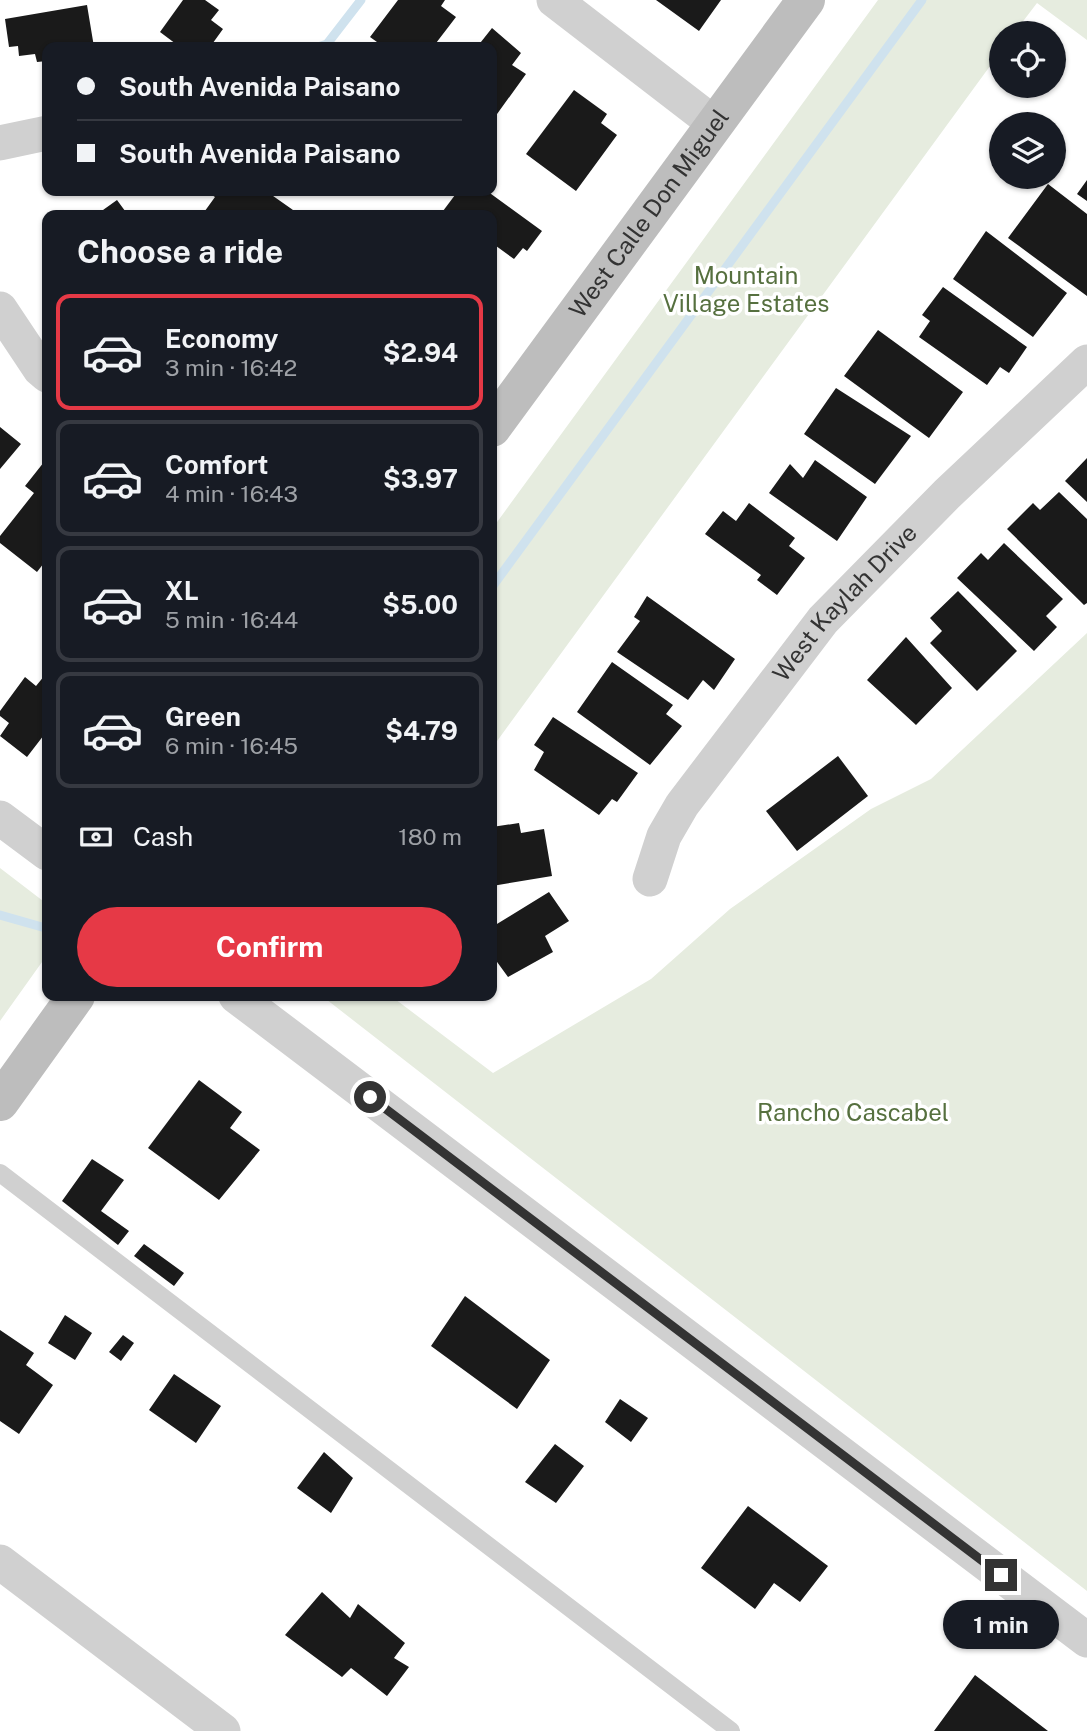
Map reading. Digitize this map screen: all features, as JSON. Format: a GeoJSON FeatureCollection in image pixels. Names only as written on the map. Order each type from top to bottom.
{"type":"FeatureCollection","features":[{"type":"Feature","properties":{"kind":"street"},"geometry":{"type":"LineString","coordinates":[[554,0],[715,124]]}},
{"type":"Feature","properties":{"kind":"street","name":"West Calle Don Miguel"},"geometry":{"type":"LineString","coordinates":[[497,421],[806,0]]}},
{"type":"Feature","properties":{"kind":"street"},"geometry":{"type":"LineString","coordinates":[[0,143],[42,134]]}},
{"type":"Feature","properties":{"kind":"street"},"geometry":{"type":"LineString","coordinates":[[0,309],[42,371]]}},
{"type":"Feature","properties":{"kind":"street","name":"West Kaylah Drive"},"geometry":{"type":"LineString","coordinates":[[650,879],[664,836],[682,805],[822,620],[947,494],[1087,362]]}},
{"type":"Feature","properties":{"kind":"street"},"geometry":{"type":"LineString","coordinates":[[0,818],[42,849]]}},
{"type":"Feature","properties":{"kind":"street"},"geometry":{"type":"LineString","coordinates":[[0,1102],[72,1001]]}},
{"type":"Feature","properties":{"kind":"street"},"geometry":{"type":"LineString","coordinates":[[243,1001],[1087,1640]]}},
{"type":"Feature","properties":{"kind":"street"},"geometry":{"type":"LineString","coordinates":[[0,1562],[223,1731]]}},
{"type":"Feature","properties":{"kind":"lane"},"geometry":{"type":"LineString","coordinates":[[0,1173],[731,1731]]}},
{"type":"Feature","properties":{"kind":"green space","name":"Mountain Village Estates"},"geometry":{"type":"Polygon","coordinates":[[[878,0],[1087,0],[1087,40],[1066,24],[1066,21],[1061,21],[1037,3],[1023,21],[989,21],[989,67],[497,741],[497,522],[878,0]]]}},
{"type":"Feature","properties":{"kind":"green space","name":"Rancho Cascabel"},"geometry":{"type":"Polygon","coordinates":[[[1087,633],[1087,1591],[328,1001],[398,1001],[493,1073],[651,979],[730,909],[871,809],[931,779],[1087,633]]]}},
{"type":"Feature","properties":{"kind":"green space"},"geometry":{"type":"Polygon","coordinates":[[[0,868],[42,900],[42,962],[0,1021],[0,868]]]}},
{"type":"Feature","properties":{"kind":"building"},"geometry":{"type":"Polygon","coordinates":[[[183,0],[205,0],[219,10],[211,20],[223,29],[214,42],[173,42],[160,32],[183,0]]]}},
{"type":"Feature","properties":{"kind":"building"},"geometry":{"type":"Polygon","coordinates":[[[398,0],[445,0],[441,6],[456,17],[437,42],[377,42],[370,37],[398,0]]]}},
{"type":"Feature","properties":{"kind":"building"},"geometry":{"type":"Polygon","coordinates":[[[656,0],[721,0],[699,31],[656,0]]]}},
{"type":"Feature","properties":{"kind":"building"},"geometry":{"type":"Polygon","coordinates":[[[87,5],[93,42],[42,42],[42,62],[37,62],[35,54],[19,56],[18,46],[9,47],[5,19],[87,5]]]}},
{"type":"Feature","properties":{"kind":"building"},"geometry":{"type":"Polygon","coordinates":[[[492,28],[521,53],[512,65],[526,74],[497,114],[497,42],[481,42],[492,28]]]}},
{"type":"Feature","properties":{"kind":"building"},"geometry":{"type":"Polygon","coordinates":[[[574,90],[607,114],[601,123],[617,135],[576,191],[526,154],[574,90]]]}},
{"type":"Feature","properties":{"kind":"building"},"geometry":{"type":"Polygon","coordinates":[[[1087,180],[1087,201],[1077,194],[1087,180]]]}},
{"type":"Feature","properties":{"kind":"building"},"geometry":{"type":"Polygon","coordinates":[[[1044,189],[1054,189],[1087,214],[1087,296],[1008,238],[1044,189]]]}},
{"type":"Feature","properties":{"kind":"building"},"geometry":{"type":"Polygon","coordinates":[[[273,196],[293,210],[206,210],[215,197],[273,196]]]}},
{"type":"Feature","properties":{"kind":"building"},"geometry":{"type":"Polygon","coordinates":[[[454,196],[494,196],[542,231],[527,251],[523,248],[514,259],[497,247],[497,210],[444,210],[454,196]]]}},
{"type":"Feature","properties":{"kind":"building"},"geometry":{"type":"Polygon","coordinates":[[[117,200],[124,210],[103,210],[117,200]]]}},
{"type":"Feature","properties":{"kind":"building"},"geometry":{"type":"Polygon","coordinates":[[[986,231],[1067,293],[1033,337],[953,279],[986,231]]]}},
{"type":"Feature","properties":{"kind":"building"},"geometry":{"type":"Polygon","coordinates":[[[943,287],[1027,347],[1009,373],[1000,367],[987,385],[919,337],[930,321],[922,315],[943,287]]]}},
{"type":"Feature","properties":{"kind":"building"},"geometry":{"type":"Polygon","coordinates":[[[878,330],[963,392],[929,438],[844,376],[878,330]]]}},
{"type":"Feature","properties":{"kind":"building"},"geometry":{"type":"Polygon","coordinates":[[[836,388],[911,436],[875,484],[804,434],[836,388]]]}},
{"type":"Feature","properties":{"kind":"building"},"geometry":{"type":"Polygon","coordinates":[[[0,427],[21,444],[0,469],[0,427]]]}},
{"type":"Feature","properties":{"kind":"building"},"geometry":{"type":"Polygon","coordinates":[[[1087,458],[1087,502],[1065,481],[1087,458]]]}},
{"type":"Feature","properties":{"kind":"building"},"geometry":{"type":"Polygon","coordinates":[[[815,460],[867,497],[837,541],[769,493],[790,464],[803,478],[815,460]]]}},
{"type":"Feature","properties":{"kind":"building"},"geometry":{"type":"Polygon","coordinates":[[[42,465],[42,566],[37,572],[0,543],[0,536],[34,493],[25,486],[42,465]]]}},
{"type":"Feature","properties":{"kind":"building"},"geometry":{"type":"Polygon","coordinates":[[[1059,492],[1087,519],[1087,603],[1084,605],[1007,529],[1033,503],[1040,510],[1059,492]]]}},
{"type":"Feature","properties":{"kind":"building"},"geometry":{"type":"Polygon","coordinates":[[[749,503],[795,538],[789,546],[805,558],[777,595],[757,580],[761,575],[705,534],[723,511],[736,521],[749,503]]]}},
{"type":"Feature","properties":{"kind":"building"},"geometry":{"type":"Polygon","coordinates":[[[1004,543],[1063,599],[1046,616],[1057,627],[1034,651],[957,578],[981,553],[988,560],[1004,543]]]}},
{"type":"Feature","properties":{"kind":"building"},"geometry":{"type":"Polygon","coordinates":[[[958,591],[1017,651],[977,691],[930,643],[942,631],[930,618],[958,591]]]}},
{"type":"Feature","properties":{"kind":"building"},"geometry":{"type":"Polygon","coordinates":[[[647,596],[735,659],[714,690],[703,680],[688,700],[617,652],[640,621],[634,617],[647,596]]]}},
{"type":"Feature","properties":{"kind":"building"},"geometry":{"type":"Polygon","coordinates":[[[906,637],[952,688],[916,725],[867,680],[906,637]]]}},
{"type":"Feature","properties":{"kind":"building"},"geometry":{"type":"Polygon","coordinates":[[[612,662],[673,705],[666,714],[682,726],[650,765],[577,712],[612,662]]]}},
{"type":"Feature","properties":{"kind":"building"},"geometry":{"type":"Polygon","coordinates":[[[25,677],[36,686],[42,679],[42,738],[27,757],[0,736],[9,723],[0,716],[0,711],[25,677]]]}},
{"type":"Feature","properties":{"kind":"building"},"geometry":{"type":"Polygon","coordinates":[[[553,717],[638,773],[617,802],[612,799],[599,815],[534,770],[544,752],[534,745],[553,717]]]}},
{"type":"Feature","properties":{"kind":"building"},"geometry":{"type":"Polygon","coordinates":[[[838,756],[868,796],[797,851],[766,811],[838,756]]]}},
{"type":"Feature","properties":{"kind":"building"},"geometry":{"type":"Polygon","coordinates":[[[519,823],[521,833],[544,829],[552,876],[497,885],[497,826],[519,823]]]}},
{"type":"Feature","properties":{"kind":"building"},"geometry":{"type":"Polygon","coordinates":[[[549,892],[569,921],[545,936],[553,952],[508,977],[497,962],[497,924],[549,892]]]}},
{"type":"Feature","properties":{"kind":"building"},"geometry":{"type":"Polygon","coordinates":[[[199,1080],[242,1112],[230,1128],[260,1150],[219,1200],[148,1148],[199,1080]]]}},
{"type":"Feature","properties":{"kind":"building"},"geometry":{"type":"Polygon","coordinates":[[[92,1159],[124,1180],[101,1211],[129,1231],[118,1245],[62,1201],[92,1159]]]}},
{"type":"Feature","properties":{"kind":"building"},"geometry":{"type":"Polygon","coordinates":[[[144,1244],[184,1273],[174,1286],[134,1256],[144,1244]]]}},
{"type":"Feature","properties":{"kind":"building"},"geometry":{"type":"Polygon","coordinates":[[[465,1296],[550,1360],[517,1409],[431,1346],[465,1296]]]}},
{"type":"Feature","properties":{"kind":"building"},"geometry":{"type":"Polygon","coordinates":[[[65,1315],[92,1333],[75,1360],[48,1343],[65,1315]]]}},
{"type":"Feature","properties":{"kind":"building"},"geometry":{"type":"Polygon","coordinates":[[[0,1330],[34,1353],[26,1365],[53,1385],[19,1434],[0,1421],[0,1330]]]}},
{"type":"Feature","properties":{"kind":"building"},"geometry":{"type":"Polygon","coordinates":[[[123,1335],[134,1343],[121,1361],[109,1352],[123,1335]]]}},
{"type":"Feature","properties":{"kind":"building"},"geometry":{"type":"Polygon","coordinates":[[[174,1374],[221,1406],[196,1443],[149,1410],[174,1374]]]}},
{"type":"Feature","properties":{"kind":"building"},"geometry":{"type":"Polygon","coordinates":[[[620,1399],[648,1418],[631,1442],[605,1422],[620,1399]]]}},
{"type":"Feature","properties":{"kind":"building"},"geometry":{"type":"Polygon","coordinates":[[[555,1444],[584,1466],[556,1503],[525,1482],[555,1444]]]}},
{"type":"Feature","properties":{"kind":"building"},"geometry":{"type":"Polygon","coordinates":[[[324,1452],[353,1478],[331,1513],[297,1488],[324,1452]]]}},
{"type":"Feature","properties":{"kind":"building"},"geometry":{"type":"Polygon","coordinates":[[[748,1506],[828,1566],[800,1602],[774,1583],[755,1609],[701,1568],[748,1506]]]}},
{"type":"Feature","properties":{"kind":"building"},"geometry":{"type":"Polygon","coordinates":[[[322,1592],[350,1618],[358,1604],[405,1643],[394,1658],[409,1667],[387,1696],[351,1668],[342,1677],[285,1635],[322,1592]]]}},
{"type":"Feature","properties":{"kind":"building"},"geometry":{"type":"Polygon","coordinates":[[[975,1675],[1048,1731],[934,1731],[975,1675]]]}},
{"type":"Feature","properties":{"kind":"waterway"},"geometry":{"type":"LineString","coordinates":[[329,42],[361,0]]}},
{"type":"Feature","properties":{"kind":"waterway"},"geometry":{"type":"LineString","coordinates":[[497,580],[922,0]]}},
{"type":"Feature","properties":{"kind":"waterway"},"geometry":{"type":"LineString","coordinates":[[0,915],[42,927]]}},
{"type":"Feature","properties":{"kind":"route"},"geometry":{"type":"LineString","coordinates":[[370,1097],[1001,1575]]}}]}
